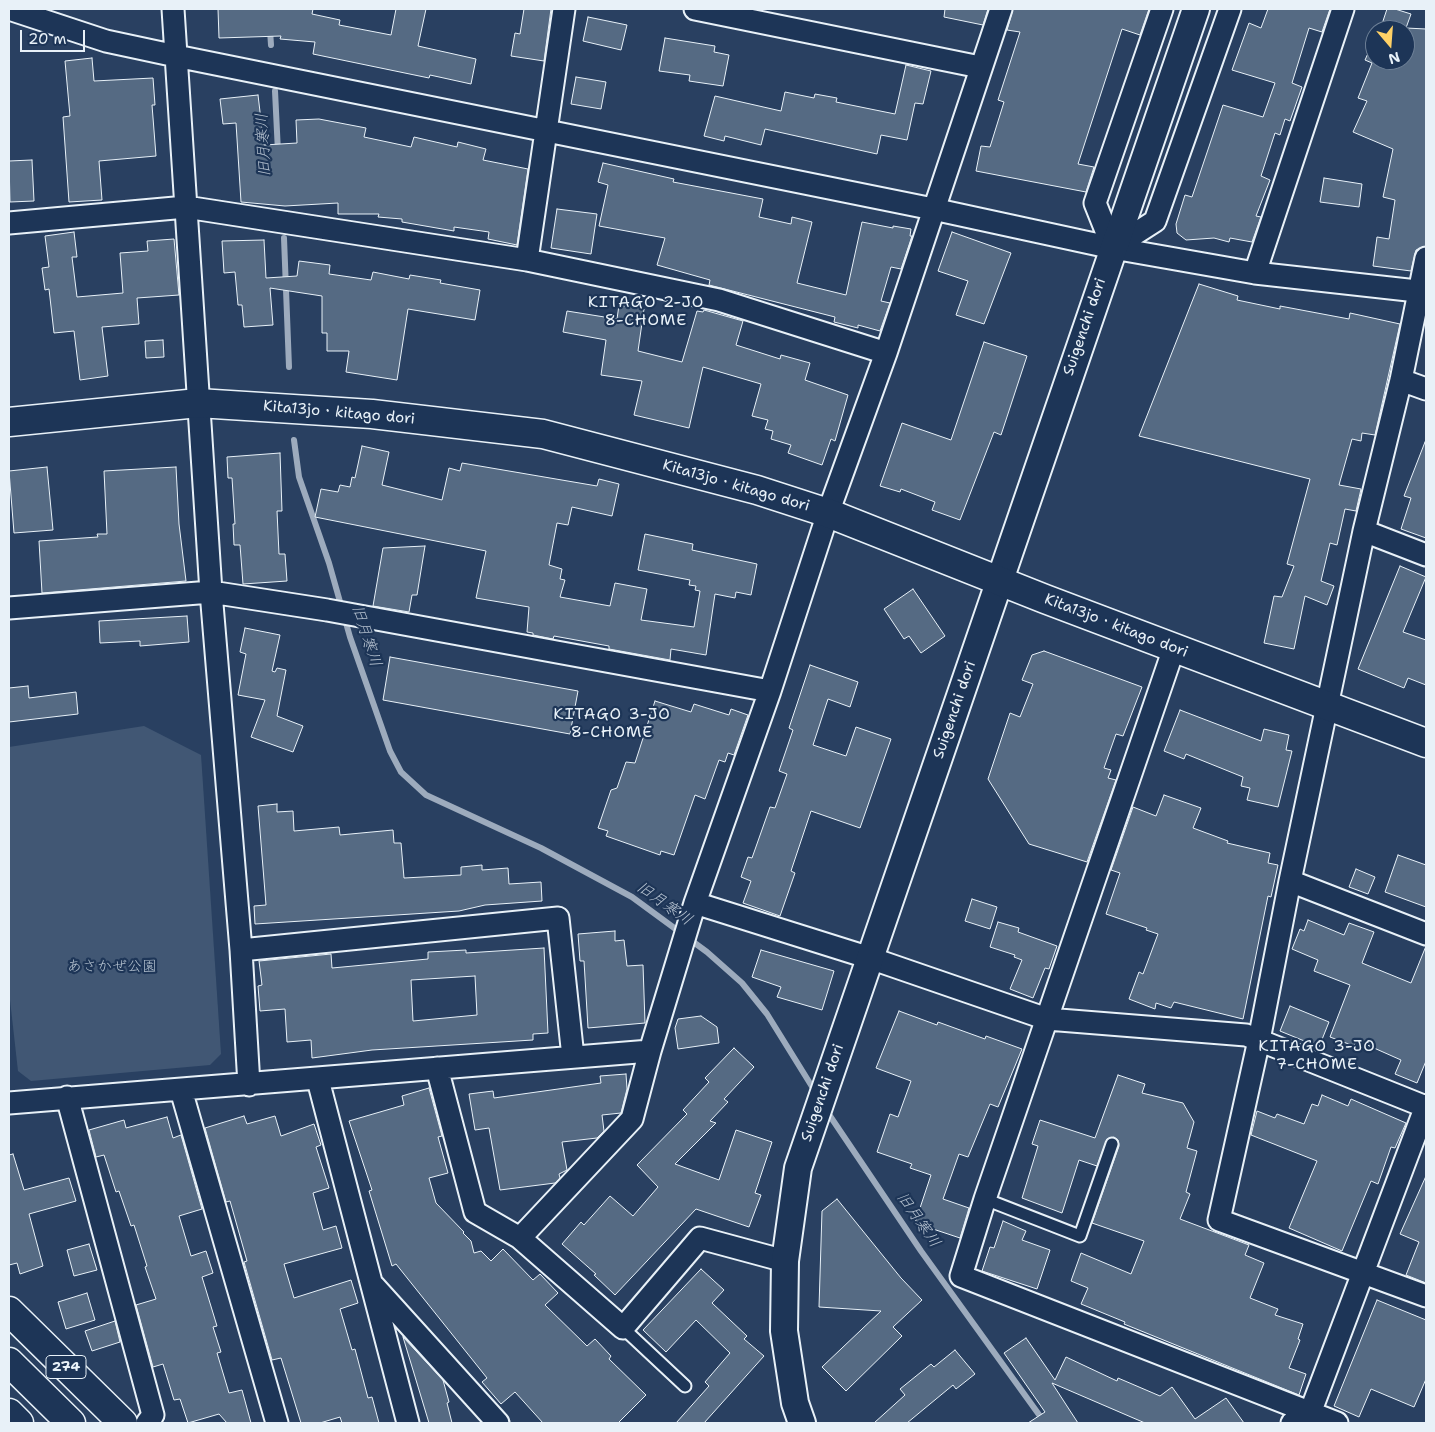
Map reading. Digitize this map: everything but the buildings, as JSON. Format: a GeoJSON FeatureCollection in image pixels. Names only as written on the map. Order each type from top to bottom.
{"type":"FeatureCollection","features":[{"type":"Feature","properties":{"kind":"main road","name":"Kita13jo・kitago dori"},"geometry":{"type":"LineString","coordinates":[[9,422],[198,403],[372,414],[543,434],[757,490],[828,513],[1174,648],[1426,743]]}},
{"type":"Feature","properties":{"kind":"main road","name":"274"},"geometry":{"type":"LineString","coordinates":[[9,1312],[123,1423]]}},
{"type":"Feature","properties":{"kind":"main road"},"geometry":{"type":"LineString","coordinates":[[9,1362],[71,1423]]}},
{"type":"Feature","properties":{"kind":"main road"},"geometry":{"type":"LineString","coordinates":[[9,1414],[19,1423]]}},
{"type":"Feature","properties":{"kind":"street"},"geometry":{"type":"LineString","coordinates":[[9,9],[46,15],[106,41],[933,209],[1113,248],[1255,272],[1422,292]]}},
{"type":"Feature","properties":{"kind":"street"},"geometry":{"type":"LineString","coordinates":[[173,9],[211,592],[241,950],[249,1085]]}},
{"type":"Feature","properties":{"kind":"street"},"geometry":{"type":"LineString","coordinates":[[527,260],[564,9]]}},
{"type":"Feature","properties":{"kind":"street"},"geometry":{"type":"LineString","coordinates":[[695,9],[980,67]]}},
{"type":"Feature","properties":{"kind":"street"},"geometry":{"type":"LineString","coordinates":[[520,1238],[632,1118],[688,925],[770,691],[828,513],[886,353],[980,67],[1001,9]]}},
{"type":"Feature","properties":{"kind":"street"},"geometry":{"type":"LineString","coordinates":[[1113,248],[1095,203],[1162,9]]}},
{"type":"Feature","properties":{"kind":"street","name":"Suigenchi dori"},"geometry":{"type":"LineString","coordinates":[[802,1423],[795,1403],[784,1331],[784,1262],[798,1168],[998,580],[1196,9]]}},
{"type":"Feature","properties":{"kind":"street"},"geometry":{"type":"LineString","coordinates":[[1113,248],[1155,221],[1230,9]]}},
{"type":"Feature","properties":{"kind":"street"},"geometry":{"type":"LineString","coordinates":[[1255,272],[1343,9]]}},
{"type":"Feature","properties":{"kind":"street"},"geometry":{"type":"LineString","coordinates":[[9,223],[186,207],[527,260],[719,300],[886,353]]}},
{"type":"Feature","properties":{"kind":"street"},"geometry":{"type":"LineString","coordinates":[[1426,258],[1422,292],[1364,531],[1290,881],[1259,1040],[1219,1220],[1426,1296]]}},
{"type":"Feature","properties":{"kind":"street"},"geometry":{"type":"LineString","coordinates":[[1401,380],[1426,390]]}},
{"type":"Feature","properties":{"kind":"street"},"geometry":{"type":"LineString","coordinates":[[1364,531],[1426,555]]}},
{"type":"Feature","properties":{"kind":"street"},"geometry":{"type":"LineString","coordinates":[[9,608],[211,592],[327,610],[770,691]]}},
{"type":"Feature","properties":{"kind":"street"},"geometry":{"type":"LineString","coordinates":[[1174,648],[985,1199],[961,1276],[1301,1418],[1337,1423]]}},
{"type":"Feature","properties":{"kind":"street"},"geometry":{"type":"LineString","coordinates":[[1290,881],[1426,934]]}},
{"type":"Feature","properties":{"kind":"street"},"geometry":{"type":"LineString","coordinates":[[696,902],[870,958],[1047,1019],[1246,1035],[1426,1106],[1362,1272],[1301,1418]]}},
{"type":"Feature","properties":{"kind":"street"},"geometry":{"type":"LineString","coordinates":[[241,950],[558,918],[573,1057]]}},
{"type":"Feature","properties":{"kind":"street"},"geometry":{"type":"LineString","coordinates":[[9,1103],[67,1097],[318,1080],[437,1068],[650,1051]]}},
{"type":"Feature","properties":{"kind":"street"},"geometry":{"type":"LineString","coordinates":[[437,1068],[475,1212],[520,1238],[623,1328],[700,1238],[784,1262]]}},
{"type":"Feature","properties":{"kind":"street"},"geometry":{"type":"LineString","coordinates":[[318,1080],[408,1423]]}},
{"type":"Feature","properties":{"kind":"street"},"geometry":{"type":"LineString","coordinates":[[181,1090],[277,1423]]}},
{"type":"Feature","properties":{"kind":"street"},"geometry":{"type":"LineString","coordinates":[[67,1097],[153,1415],[147,1423]]}},
{"type":"Feature","properties":{"kind":"street"},"geometry":{"type":"LineString","coordinates":[[370,1283],[498,1423]]}},
{"type":"Feature","properties":{"kind":"lane"},"geometry":{"type":"LineString","coordinates":[[985,1199],[1080,1236],[1112,1144]]}},
{"type":"Feature","properties":{"kind":"lane"},"geometry":{"type":"LineString","coordinates":[[623,1328],[685,1386]]}},
{"type":"Feature","properties":{"kind":"green space","name":"あさかぜ公園"},"geometry":{"type":"Polygon","coordinates":[[[144,726],[201,755],[221,1054],[210,1065],[31,1081],[18,1071],[9,991],[9,747],[144,726]]]}},
{"type":"Feature","properties":{"kind":"waterway","name":"旧月寒川"},"geometry":{"type":"LineString","coordinates":[[270,30],[271,45]]}},
{"type":"Feature","properties":{"kind":"waterway","name":"旧月寒川"},"geometry":{"type":"LineString","coordinates":[[275,91],[278,152]]}},
{"type":"Feature","properties":{"kind":"waterway","name":"旧月寒川"},"geometry":{"type":"LineString","coordinates":[[284,238],[289,367]]}},
{"type":"Feature","properties":{"kind":"waterway","name":"旧月寒川"},"geometry":{"type":"LineString","coordinates":[[294,440],[299,477],[329,563],[350,637],[390,751],[401,772],[426,795],[541,848],[632,897],[707,952],[742,983],[767,1014],[816,1093]]}},
{"type":"Feature","properties":{"kind":"waterway","name":"旧月寒川"},"geometry":{"type":"LineString","coordinates":[[826,1110],[921,1251],[1045,1423]]}},
{"type":"Feature","properties":{"kind":"district","name":"KITAGO 2-JO 8-CHOME"},"geometry":{"type":"Point","coordinates":[646,312]}},
{"type":"Feature","properties":{"kind":"district","name":"KITAGO 3-JO 8-CHOME"},"geometry":{"type":"Point","coordinates":[612,724]}},
{"type":"Feature","properties":{"kind":"district","name":"KITAGO 3-JO 7-CHOME"},"geometry":{"type":"Point","coordinates":[1317,1056]}}]}
